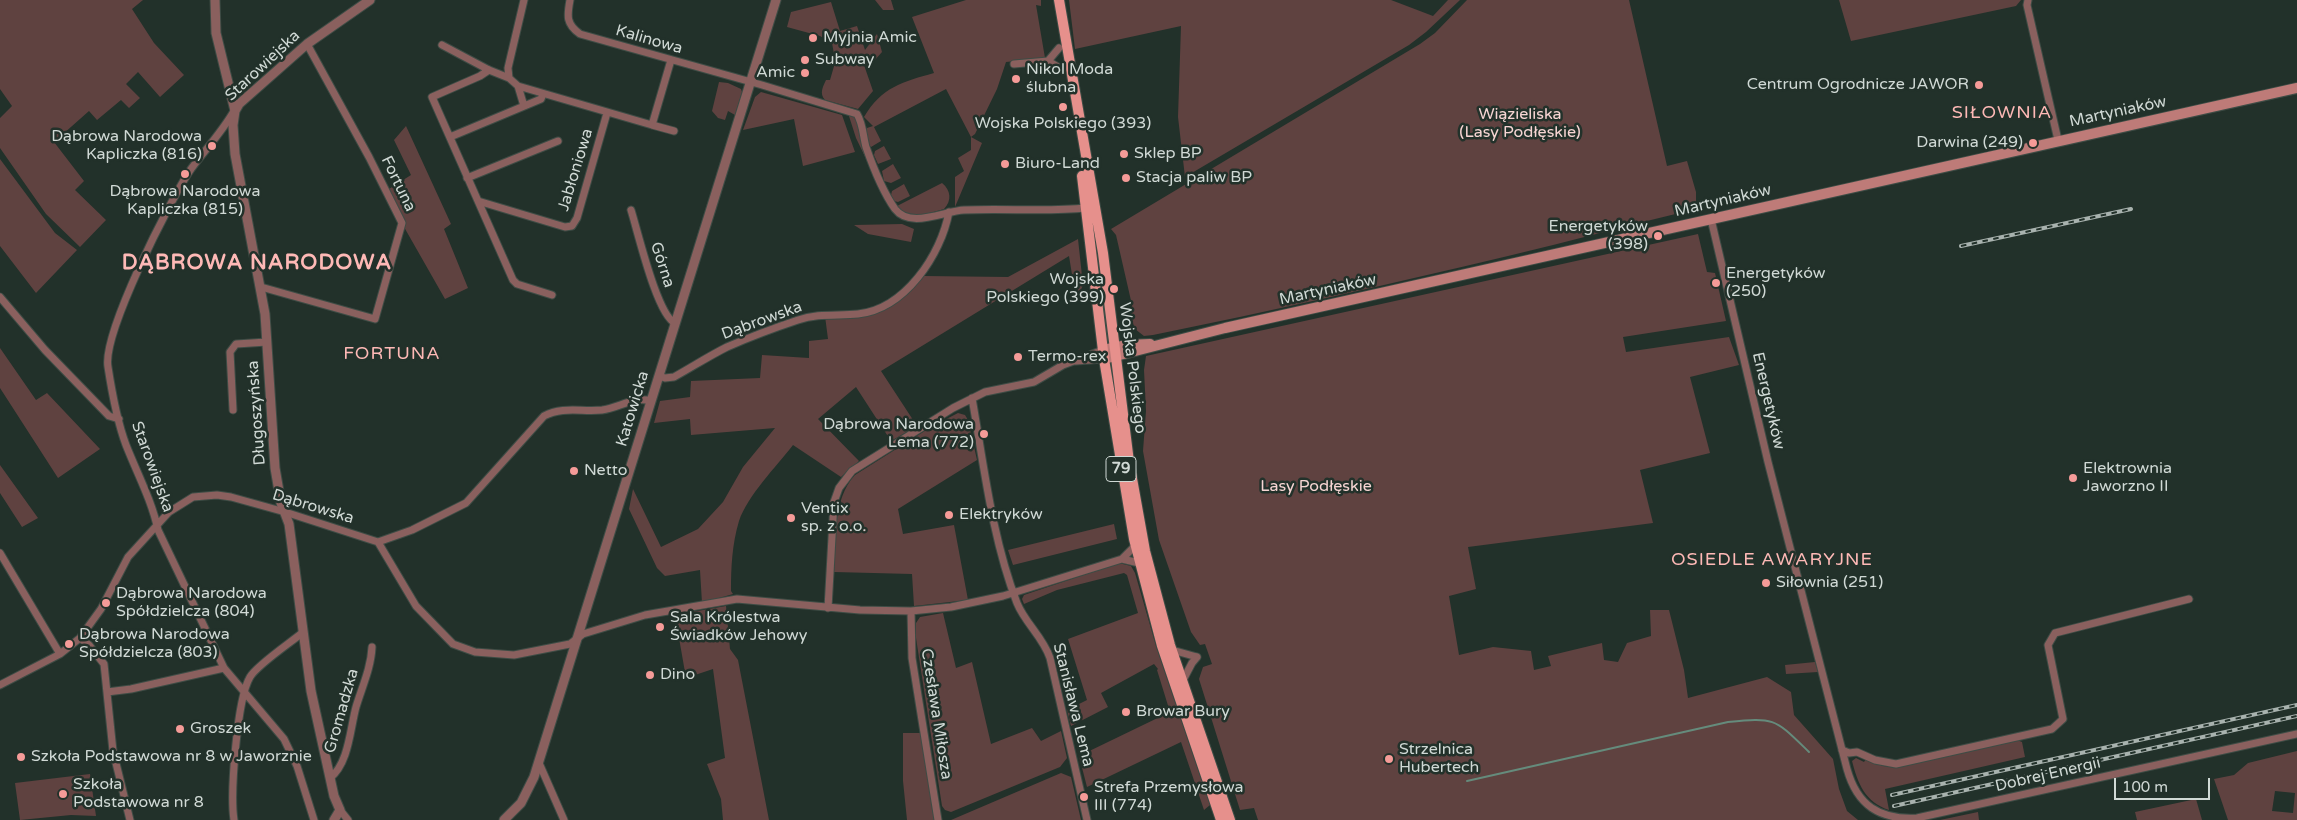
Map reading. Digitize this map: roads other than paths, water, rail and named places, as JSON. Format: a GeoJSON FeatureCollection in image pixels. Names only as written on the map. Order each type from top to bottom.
{"type":"FeatureCollection","features":[{"type":"Feature","properties":{"kind":"main road","name":"Wojska Polskiego"},"geometry":{"type":"LineString","coordinates":[[1052,0],[1083,180],[1103,354],[1135,546],[1162,646],[1221,820]]}},
{"type":"Feature","properties":{"kind":"main road","name":"Wojska Polskiego"},"geometry":{"type":"LineString","coordinates":[[1058,0],[1103,253],[1137,512],[1154,590],[1172,650],[1230,820]]}},
{"type":"Feature","properties":{"kind":"main road","name":"Martyniaków"},"geometry":{"type":"LineString","coordinates":[[1103,354],[1156,344],[2058,140],[2297,88]]}},
{"type":"Feature","properties":{"kind":"main road"},"geometry":{"type":"LineString","coordinates":[[1113,333],[1131,349],[1118,373]]}},
{"type":"Feature","properties":{"kind":"street","name":"Długoszyńska"},"geometry":{"type":"LineString","coordinates":[[215,0],[216,33],[235,110],[233,125],[235,154],[261,287],[268,342],[275,468],[289,524],[311,691],[330,778],[340,810],[348,820]]}},
{"type":"Feature","properties":{"kind":"street","name":"Starowiejska"},"geometry":{"type":"LineString","coordinates":[[314,820],[297,766],[284,740],[224,668],[180,580],[125,443],[107,365],[109,346],[118,318],[165,215],[190,170],[239,104],[307,44],[370,0]]}},
{"type":"Feature","properties":{"kind":"street"},"geometry":{"type":"LineString","coordinates":[[509,78],[508,68],[524,0]]}},
{"type":"Feature","properties":{"kind":"street","name":"Kalinowa"},"geometry":{"type":"LineString","coordinates":[[570,0],[567,18],[570,28],[580,34],[857,114],[860,119],[866,146],[875,168],[897,211],[913,219],[949,212]]}},
{"type":"Feature","properties":{"kind":"street","name":"Katowicka"},"geometry":{"type":"LineString","coordinates":[[504,820],[525,797],[539,763],[776,0]]}},
{"type":"Feature","properties":{"kind":"street"},"geometry":{"type":"LineString","coordinates":[[2028,0],[2058,140]]}},
{"type":"Feature","properties":{"kind":"street","name":"Fortuna"},"geometry":{"type":"LineString","coordinates":[[261,287],[375,319],[402,224],[370,157],[307,44]]}},
{"type":"Feature","properties":{"kind":"street","name":"Jabłoniowa"},"geometry":{"type":"LineString","coordinates":[[442,45],[488,70],[509,78],[518,86],[674,131]]}},
{"type":"Feature","properties":{"kind":"street"},"geometry":{"type":"LineString","coordinates":[[1048,61],[1059,48]]}},
{"type":"Feature","properties":{"kind":"street"},"geometry":{"type":"LineString","coordinates":[[652,125],[671,60]]}},
{"type":"Feature","properties":{"kind":"street"},"geometry":{"type":"LineString","coordinates":[[1014,64],[1048,61],[1063,70]]}},
{"type":"Feature","properties":{"kind":"street"},"geometry":{"type":"LineString","coordinates":[[488,70],[480,76],[432,97],[513,280],[517,284],[552,295]]}},
{"type":"Feature","properties":{"kind":"street"},"geometry":{"type":"LineString","coordinates":[[518,86],[524,106]]}},
{"type":"Feature","properties":{"kind":"street"},"geometry":{"type":"LineString","coordinates":[[450,137],[541,99],[543,94]]}},
{"type":"Feature","properties":{"kind":"street","name":"Jabłoniowa"},"geometry":{"type":"LineString","coordinates":[[478,201],[566,227],[572,226],[577,218],[607,113]]}},
{"type":"Feature","properties":{"kind":"street","name":"Jabłoniowa"},"geometry":{"type":"LineString","coordinates":[[467,178],[558,141]]}},
{"type":"Feature","properties":{"kind":"street"},"geometry":{"type":"LineString","coordinates":[[949,212],[1086,208]]}},
{"type":"Feature","properties":{"kind":"street","name":"Górna"},"geometry":{"type":"LineString","coordinates":[[631,210],[659,299],[667,316],[675,323]]}},
{"type":"Feature","properties":{"kind":"street","name":"Dąbrowska"},"geometry":{"type":"LineString","coordinates":[[659,376],[666,378],[674,377],[726,348],[800,320],[834,314],[859,314],[876,309],[893,300],[909,286],[926,265],[942,238],[949,212]]}},
{"type":"Feature","properties":{"kind":"street","name":"Energetyków"},"geometry":{"type":"LineString","coordinates":[[1710,219],[1766,453],[1801,588]]}},
{"type":"Feature","properties":{"kind":"street"},"geometry":{"type":"LineString","coordinates":[[0,297],[45,350],[108,416],[119,418]]}},
{"type":"Feature","properties":{"kind":"street"},"geometry":{"type":"LineString","coordinates":[[233,410],[230,352],[232,347],[236,344],[268,342]]}},
{"type":"Feature","properties":{"kind":"street"},"geometry":{"type":"LineString","coordinates":[[828,608],[834,502],[842,482],[858,466],[972,398],[994,390],[1034,382],[1063,365],[1103,354]]}},
{"type":"Feature","properties":{"kind":"street","name":"Stanisława Lema"},"geometry":{"type":"LineString","coordinates":[[972,398],[995,527],[1014,593],[1022,612],[1043,642],[1050,658],[1087,820]]}},
{"type":"Feature","properties":{"kind":"street"},"geometry":{"type":"LineString","coordinates":[[651,401],[636,400],[601,410],[560,410],[544,416],[466,503],[412,530],[378,542],[416,606],[453,644],[462,648],[494,655],[514,655],[570,644],[582,634],[645,615],[738,599],[828,608],[911,611],[960,606],[1014,593],[1122,559],[1135,546]]}},
{"type":"Feature","properties":{"kind":"street","name":"Dąbrowska"},"geometry":{"type":"LineString","coordinates":[[0,684],[60,654],[80,638],[101,609],[128,557],[169,512],[193,497],[231,497],[378,542]]}},
{"type":"Feature","properties":{"kind":"street"},"geometry":{"type":"LineString","coordinates":[[0,554],[60,654]]}},
{"type":"Feature","properties":{"kind":"street"},"geometry":{"type":"LineString","coordinates":[[1122,559],[1139,563]]}},
{"type":"Feature","properties":{"kind":"street","name":"Dobrej Energii"},"geometry":{"type":"LineString","coordinates":[[1801,588],[1852,786],[1864,803],[1885,816],[1906,820],[2297,734]]}},
{"type":"Feature","properties":{"kind":"street"},"geometry":{"type":"LineString","coordinates":[[1842,750],[1849,753],[1857,752],[1875,760],[1896,764],[2052,729],[2063,719],[2048,645],[2055,633],[2189,599]]}},
{"type":"Feature","properties":{"kind":"street","name":"Czesława Miłosza"},"geometry":{"type":"LineString","coordinates":[[911,611],[912,658],[938,820]]}},
{"type":"Feature","properties":{"kind":"street"},"geometry":{"type":"LineString","coordinates":[[234,820],[232,799],[235,757],[244,690],[250,675],[302,633]]}},
{"type":"Feature","properties":{"kind":"street"},"geometry":{"type":"LineString","coordinates":[[80,638],[90,645],[104,664],[113,751],[130,820]]}},
{"type":"Feature","properties":{"kind":"street","name":"Gromadzka"},"geometry":{"type":"LineString","coordinates":[[330,778],[338,770],[347,746],[356,708],[371,661],[372,647]]}},
{"type":"Feature","properties":{"kind":"street"},"geometry":{"type":"LineString","coordinates":[[1172,650],[1197,657],[1182,682]]}},
{"type":"Feature","properties":{"kind":"street"},"geometry":{"type":"LineString","coordinates":[[106,692],[131,689],[224,668]]}},
{"type":"Feature","properties":{"kind":"street"},"geometry":{"type":"LineString","coordinates":[[539,763],[564,820]]}},
{"type":"Feature","properties":{"kind":"street"},"geometry":{"type":"LineString","coordinates":[[334,820],[340,810]]}},
{"type":"Feature","properties":{"kind":"waterway"},"geometry":{"type":"LineString","coordinates":[[1467,781],[1744,720],[1774,723],[1789,733],[1809,752]]}},
{"type":"Feature","properties":{"kind":"railway"},"geometry":{"type":"LineString","coordinates":[[1961,246],[2131,209]]}},
{"type":"Feature","properties":{"kind":"railway"},"geometry":{"type":"LineString","coordinates":[[1892,795],[2297,705]]}},
{"type":"Feature","properties":{"kind":"railway"},"geometry":{"type":"LineString","coordinates":[[1894,806],[2297,716]]}},
{"type":"Feature","properties":{"kind":"place","name":"Myjnia Amic"},"geometry":{"type":"Point","coordinates":[813,38]}},
{"type":"Feature","properties":{"kind":"place","name":"Subway"},"geometry":{"type":"Point","coordinates":[805,60]}},
{"type":"Feature","properties":{"kind":"place","name":"Amic"},"geometry":{"type":"Point","coordinates":[805,73]}},
{"type":"Feature","properties":{"kind":"place","name":"Nikol Moda ślubna"},"geometry":{"type":"Point","coordinates":[1016,79]}},
{"type":"Feature","properties":{"kind":"place","name":"Centrum Ogrodnicze JAWOR"},"geometry":{"type":"Point","coordinates":[1979,85]}},
{"type":"Feature","properties":{"kind":"place","name":"Wojska Polskiego (393)"},"geometry":{"type":"Point","coordinates":[1063,107]}},
{"type":"Feature","properties":{"kind":"place","name":"Darwina (249)"},"geometry":{"type":"Point","coordinates":[2033,143]}},
{"type":"Feature","properties":{"kind":"place","name":"Dąbrowa Narodowa Kapliczka (816)"},"geometry":{"type":"Point","coordinates":[212,146]}},
{"type":"Feature","properties":{"kind":"place","name":"Sklep BP"},"geometry":{"type":"Point","coordinates":[1124,154]}},
{"type":"Feature","properties":{"kind":"place","name":"Biuro-Land"},"geometry":{"type":"Point","coordinates":[1005,164]}},
{"type":"Feature","properties":{"kind":"place","name":"Dąbrowa Narodowa Kapliczka (815)"},"geometry":{"type":"Point","coordinates":[185,174]}},
{"type":"Feature","properties":{"kind":"place","name":"Stacja paliw BP"},"geometry":{"type":"Point","coordinates":[1126,178]}},
{"type":"Feature","properties":{"kind":"place","name":"Energetyków (398)"},"geometry":{"type":"Point","coordinates":[1658,236]}},
{"type":"Feature","properties":{"kind":"place","name":"Energetyków (250)"},"geometry":{"type":"Point","coordinates":[1716,283]}},
{"type":"Feature","properties":{"kind":"place","name":"Wojska Polskiego (399)"},"geometry":{"type":"Point","coordinates":[1114,289]}},
{"type":"Feature","properties":{"kind":"place","name":"Termo-rex"},"geometry":{"type":"Point","coordinates":[1018,357]}},
{"type":"Feature","properties":{"kind":"place","name":"Dąbrowa Narodowa Lema (772)"},"geometry":{"type":"Point","coordinates":[984,434]}},
{"type":"Feature","properties":{"kind":"place","name":"Netto"},"geometry":{"type":"Point","coordinates":[574,471]}},
{"type":"Feature","properties":{"kind":"place","name":"Elektrownia Jaworzno II"},"geometry":{"type":"Point","coordinates":[2073,478]}},
{"type":"Feature","properties":{"kind":"place","name":"Elektryków"},"geometry":{"type":"Point","coordinates":[949,515]}},
{"type":"Feature","properties":{"kind":"place","name":"Ventix sp. z o.o."},"geometry":{"type":"Point","coordinates":[791,518]}},
{"type":"Feature","properties":{"kind":"place","name":"Siłownia (251)"},"geometry":{"type":"Point","coordinates":[1766,583]}},
{"type":"Feature","properties":{"kind":"place","name":"Dąbrowa Narodowa Spółdzielcza (804)"},"geometry":{"type":"Point","coordinates":[106,603]}},
{"type":"Feature","properties":{"kind":"place","name":"Sala Królestwa Świadków Jehowy"},"geometry":{"type":"Point","coordinates":[660,627]}},
{"type":"Feature","properties":{"kind":"place","name":"Dąbrowa Narodowa Spółdzielcza (803)"},"geometry":{"type":"Point","coordinates":[69,644]}},
{"type":"Feature","properties":{"kind":"place","name":"Dino"},"geometry":{"type":"Point","coordinates":[650,675]}},
{"type":"Feature","properties":{"kind":"place","name":"Browar Bury"},"geometry":{"type":"Point","coordinates":[1126,712]}},
{"type":"Feature","properties":{"kind":"place","name":"Groszek"},"geometry":{"type":"Point","coordinates":[180,729]}},
{"type":"Feature","properties":{"kind":"place","name":"Szkoła Podstawowa nr 8 w Jaworznie"},"geometry":{"type":"Point","coordinates":[21,757]}},
{"type":"Feature","properties":{"kind":"place","name":"Strzelnica Hubertech"},"geometry":{"type":"Point","coordinates":[1389,759]}},
{"type":"Feature","properties":{"kind":"place","name":"Szkoła Podstawowa nr 8"},"geometry":{"type":"Point","coordinates":[63,794]}},
{"type":"Feature","properties":{"kind":"place","name":"Strefa Przemysłowa III (774)"},"geometry":{"type":"Point","coordinates":[1084,797]}},
{"type":"Feature","properties":{"kind":"district","name":"SIŁOWNIA"},"geometry":{"type":"Point","coordinates":[2002,113]}},
{"type":"Feature","properties":{"kind":"district","name":"DĄBROWA NARODOWA"},"geometry":{"type":"Point","coordinates":[257,263]}},
{"type":"Feature","properties":{"kind":"district","name":"FORTUNA"},"geometry":{"type":"Point","coordinates":[392,354]}},
{"type":"Feature","properties":{"kind":"district","name":"OSIEDLE AWARYJNE"},"geometry":{"type":"Point","coordinates":[1772,560]}},
{"type":"Feature","properties":{"kind":"park label","name":"Wiązieliska (Lasy Podłęskie)"},"geometry":{"type":"Point","coordinates":[1520,124]}},
{"type":"Feature","properties":{"kind":"park label","name":"Lasy Podłęskie"},"geometry":{"type":"Point","coordinates":[1316,487]}}]}
